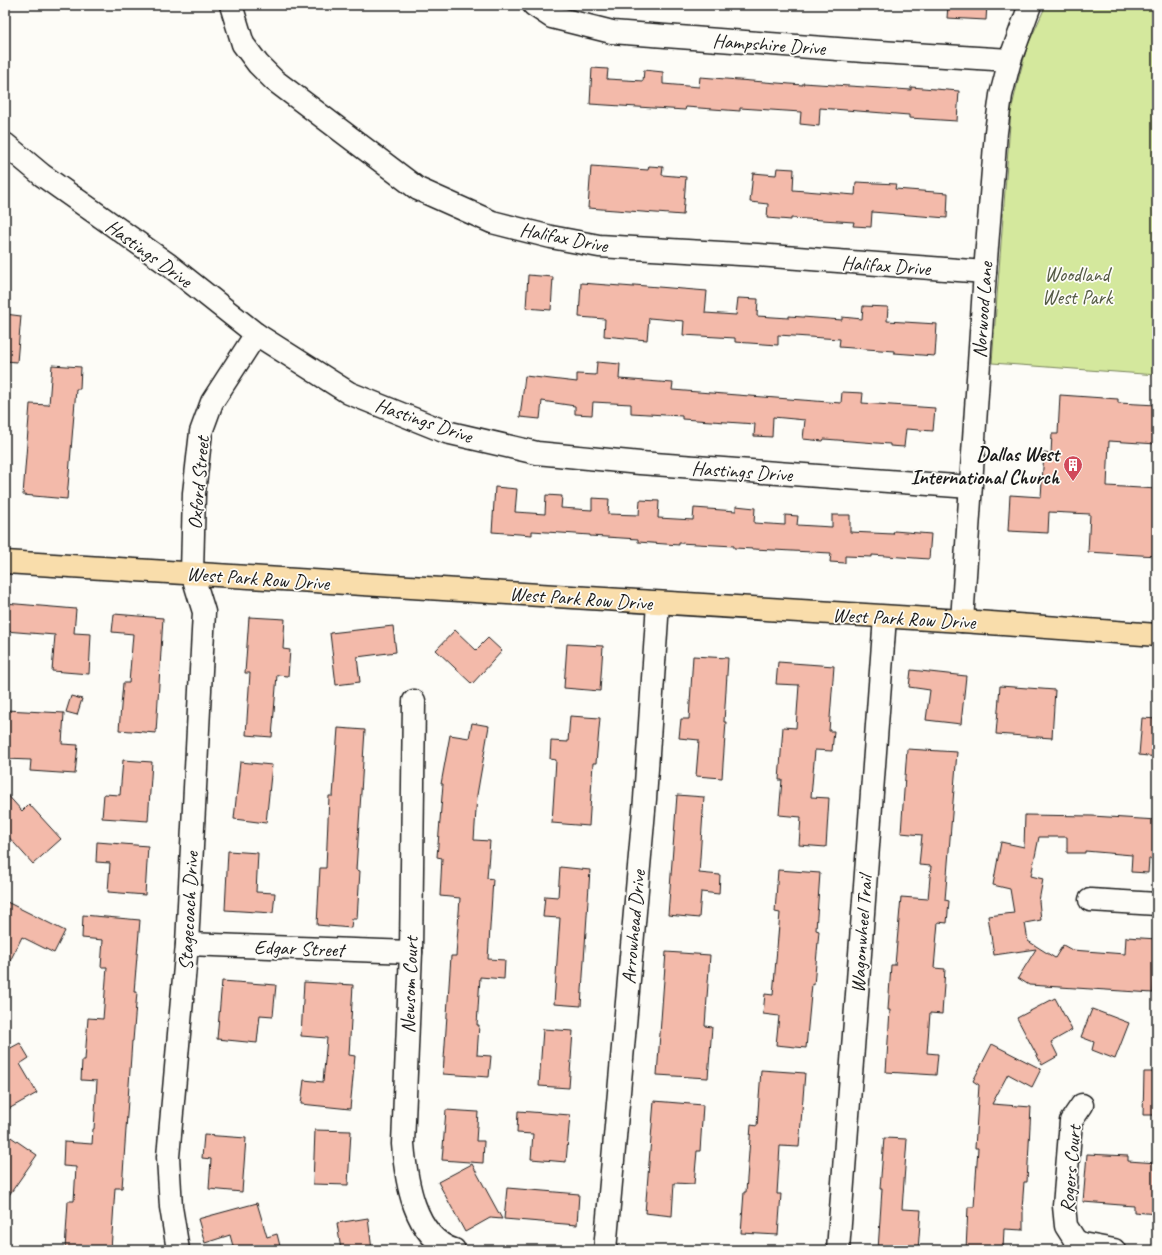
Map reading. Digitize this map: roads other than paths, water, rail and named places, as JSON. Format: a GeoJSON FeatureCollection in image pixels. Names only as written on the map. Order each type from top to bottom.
{"type":"FeatureCollection","features":[{"type":"Feature","properties":{"kind":"main road","name":"West Park Row Drive"},"geometry":{"type":"LineString","coordinates":[[5,562],[962,621],[1157,635]]}},
{"type":"Feature","properties":{"kind":"street","name":"Halifax Drive"},"geometry":{"type":"LineString","coordinates":[[231,5],[243,44],[258,64],[274,80],[418,188],[492,222],[551,237],[599,246],[757,255],[985,272]]}},
{"type":"Feature","properties":{"kind":"street","name":"Hampshire Drive"},"geometry":{"type":"LineString","coordinates":[[534,5],[552,16],[612,32],[864,51],[1010,60]]}},
{"type":"Feature","properties":{"kind":"street","name":"Norwood Lane"},"geometry":{"type":"LineString","coordinates":[[962,621],[985,272],[997,124],[1001,95],[1010,60],[1030,5]]}},
{"type":"Feature","properties":{"kind":"street","name":"Hastings Drive"},"geometry":{"type":"LineString","coordinates":[[5,144],[42,175],[168,265],[256,334],[349,393],[446,432],[537,453],[640,463],[970,488]]}},
{"type":"Feature","properties":{"kind":"street","name":"Oxford Street"},"geometry":{"type":"LineString","coordinates":[[192,574],[194,492],[201,432],[212,402],[256,334]]}},
{"type":"Feature","properties":{"kind":"street","name":"Stagecoach Drive"},"geometry":{"type":"LineString","coordinates":[[178,1250],[172,1207],[168,1157],[187,944],[204,612],[192,574]]}},
{"type":"Feature","properties":{"kind":"street","name":"Arrowhead Drive"},"geometry":{"type":"LineString","coordinates":[[605,1250],[644,799],[658,603]]}},
{"type":"Feature","properties":{"kind":"street","name":"Wagonwheel Trail"},"geometry":{"type":"LineString","coordinates":[[838,1250],[885,617]]}},
{"type":"Feature","properties":{"kind":"street","name":"Newsom Court"},"geometry":{"type":"LineString","coordinates":[[414,701],[410,952],[403,1144],[405,1174],[412,1201],[426,1229],[444,1247],[454,1250]]}},
{"type":"Feature","properties":{"kind":"street"},"geometry":{"type":"LineString","coordinates":[[1090,900],[1157,904]]}},
{"type":"Feature","properties":{"kind":"street","name":"Edgar Street"},"geometry":{"type":"LineString","coordinates":[[187,944],[410,952]]}},
{"type":"Feature","properties":{"kind":"street","name":"Rogers Court"},"geometry":{"type":"LineString","coordinates":[[1082,1105],[1071,1122],[1064,1206],[1066,1226],[1075,1240],[1082,1244],[1114,1250]]}},
{"type":"Feature","properties":{"kind":"place","name":"Dallas West International Church"},"geometry":{"type":"Point","coordinates":[1073,482]}},
{"type":"Feature","properties":{"kind":"park label","name":"Woodland West Park"},"geometry":{"type":"Point","coordinates":[1077,286]}}]}
